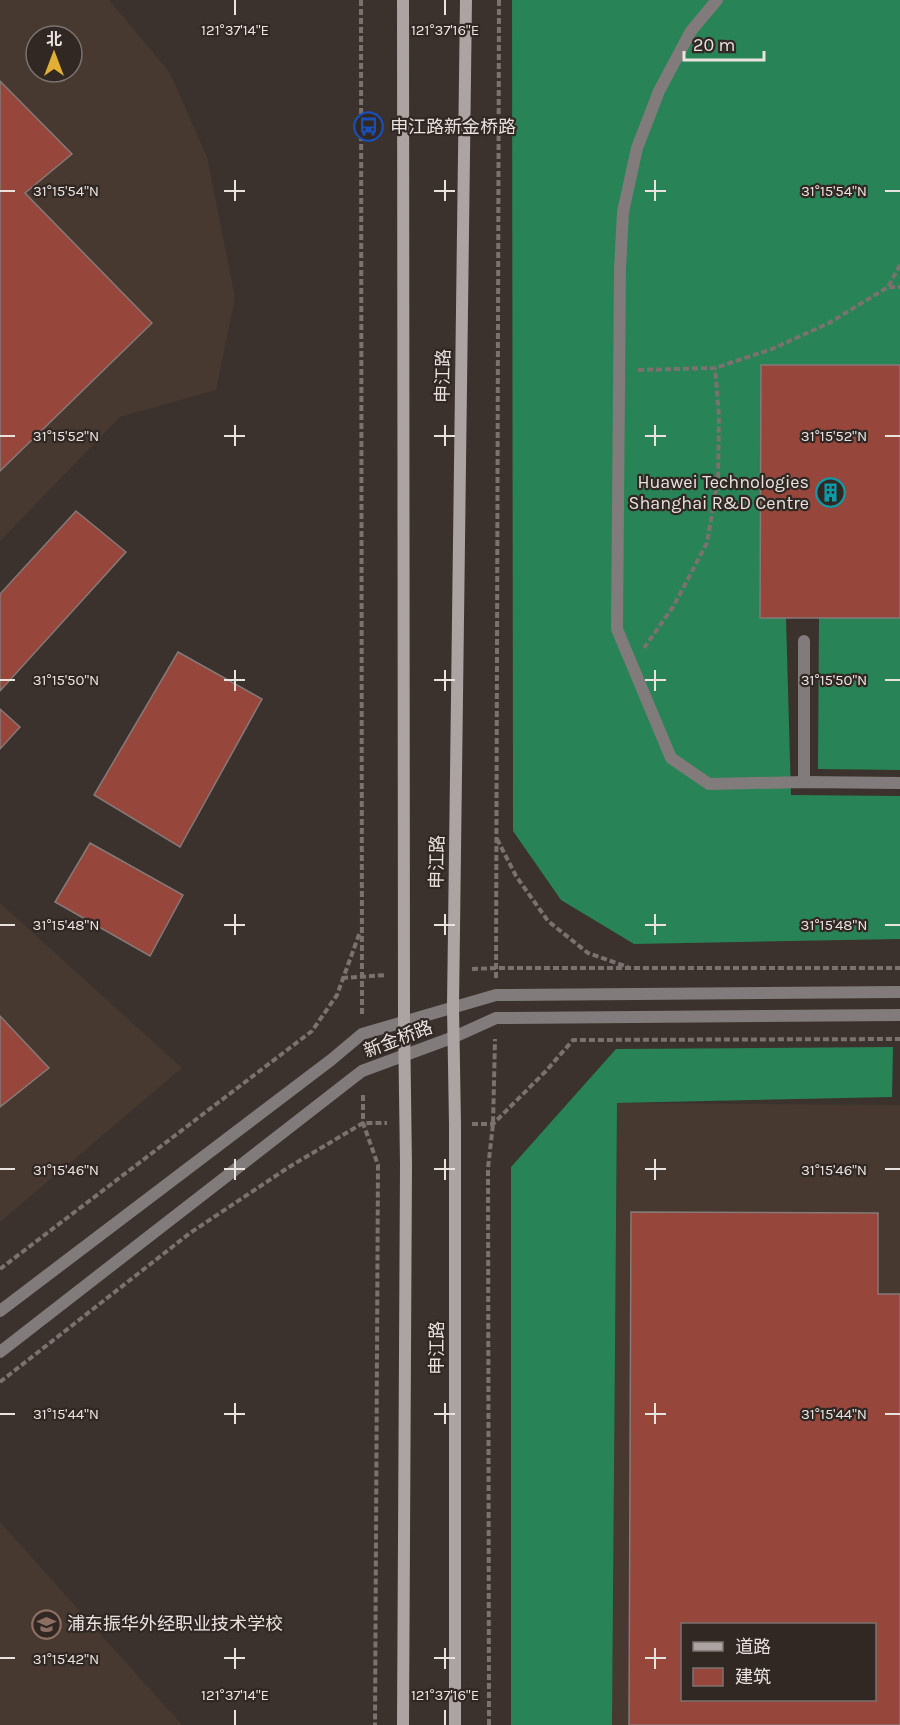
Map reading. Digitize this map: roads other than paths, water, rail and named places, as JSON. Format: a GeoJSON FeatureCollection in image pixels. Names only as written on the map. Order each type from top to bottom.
{"type":"FeatureCollection","features":[{"type":"Feature","properties":{"kind":"main road","name":"申江路"},"geometry":{"type":"LineString","coordinates":[[403,0],[404,1021],[406,1054],[403,1725]]}},
{"type":"Feature","properties":{"kind":"main road","name":"申江路"},"geometry":{"type":"LineString","coordinates":[[455,1725],[453,1007],[466,0]]}},
{"type":"Feature","properties":{"kind":"street"},"geometry":{"type":"LineString","coordinates":[[717,0],[691,31],[658,92],[637,148],[623,212],[620,269],[617,629],[671,758],[709,784],[900,783]]}},
{"type":"Feature","properties":{"kind":"street"},"geometry":{"type":"LineString","coordinates":[[804,641],[804,782]]}},
{"type":"Feature","properties":{"kind":"street","name":"新金桥路"},"geometry":{"type":"LineString","coordinates":[[0,1311],[331,1060],[362,1034],[496,995],[900,992]]}},
{"type":"Feature","properties":{"kind":"street","name":"新金桥路"},"geometry":{"type":"LineString","coordinates":[[0,1352],[362,1071],[454,1037],[496,1018],[900,1015]]}},
{"type":"Feature","properties":{"kind":"place","name":"申江路新金桥路"},"geometry":{"type":"Point","coordinates":[369,127]}},
{"type":"Feature","properties":{"kind":"place","name":"Huawei Technologies Shanghai R&D Centre"},"geometry":{"type":"Point","coordinates":[830,492]}},
{"type":"Feature","properties":{"kind":"place","name":"浦东振华外经职业技术学校"},"geometry":{"type":"Point","coordinates":[46,1624]}}]}
